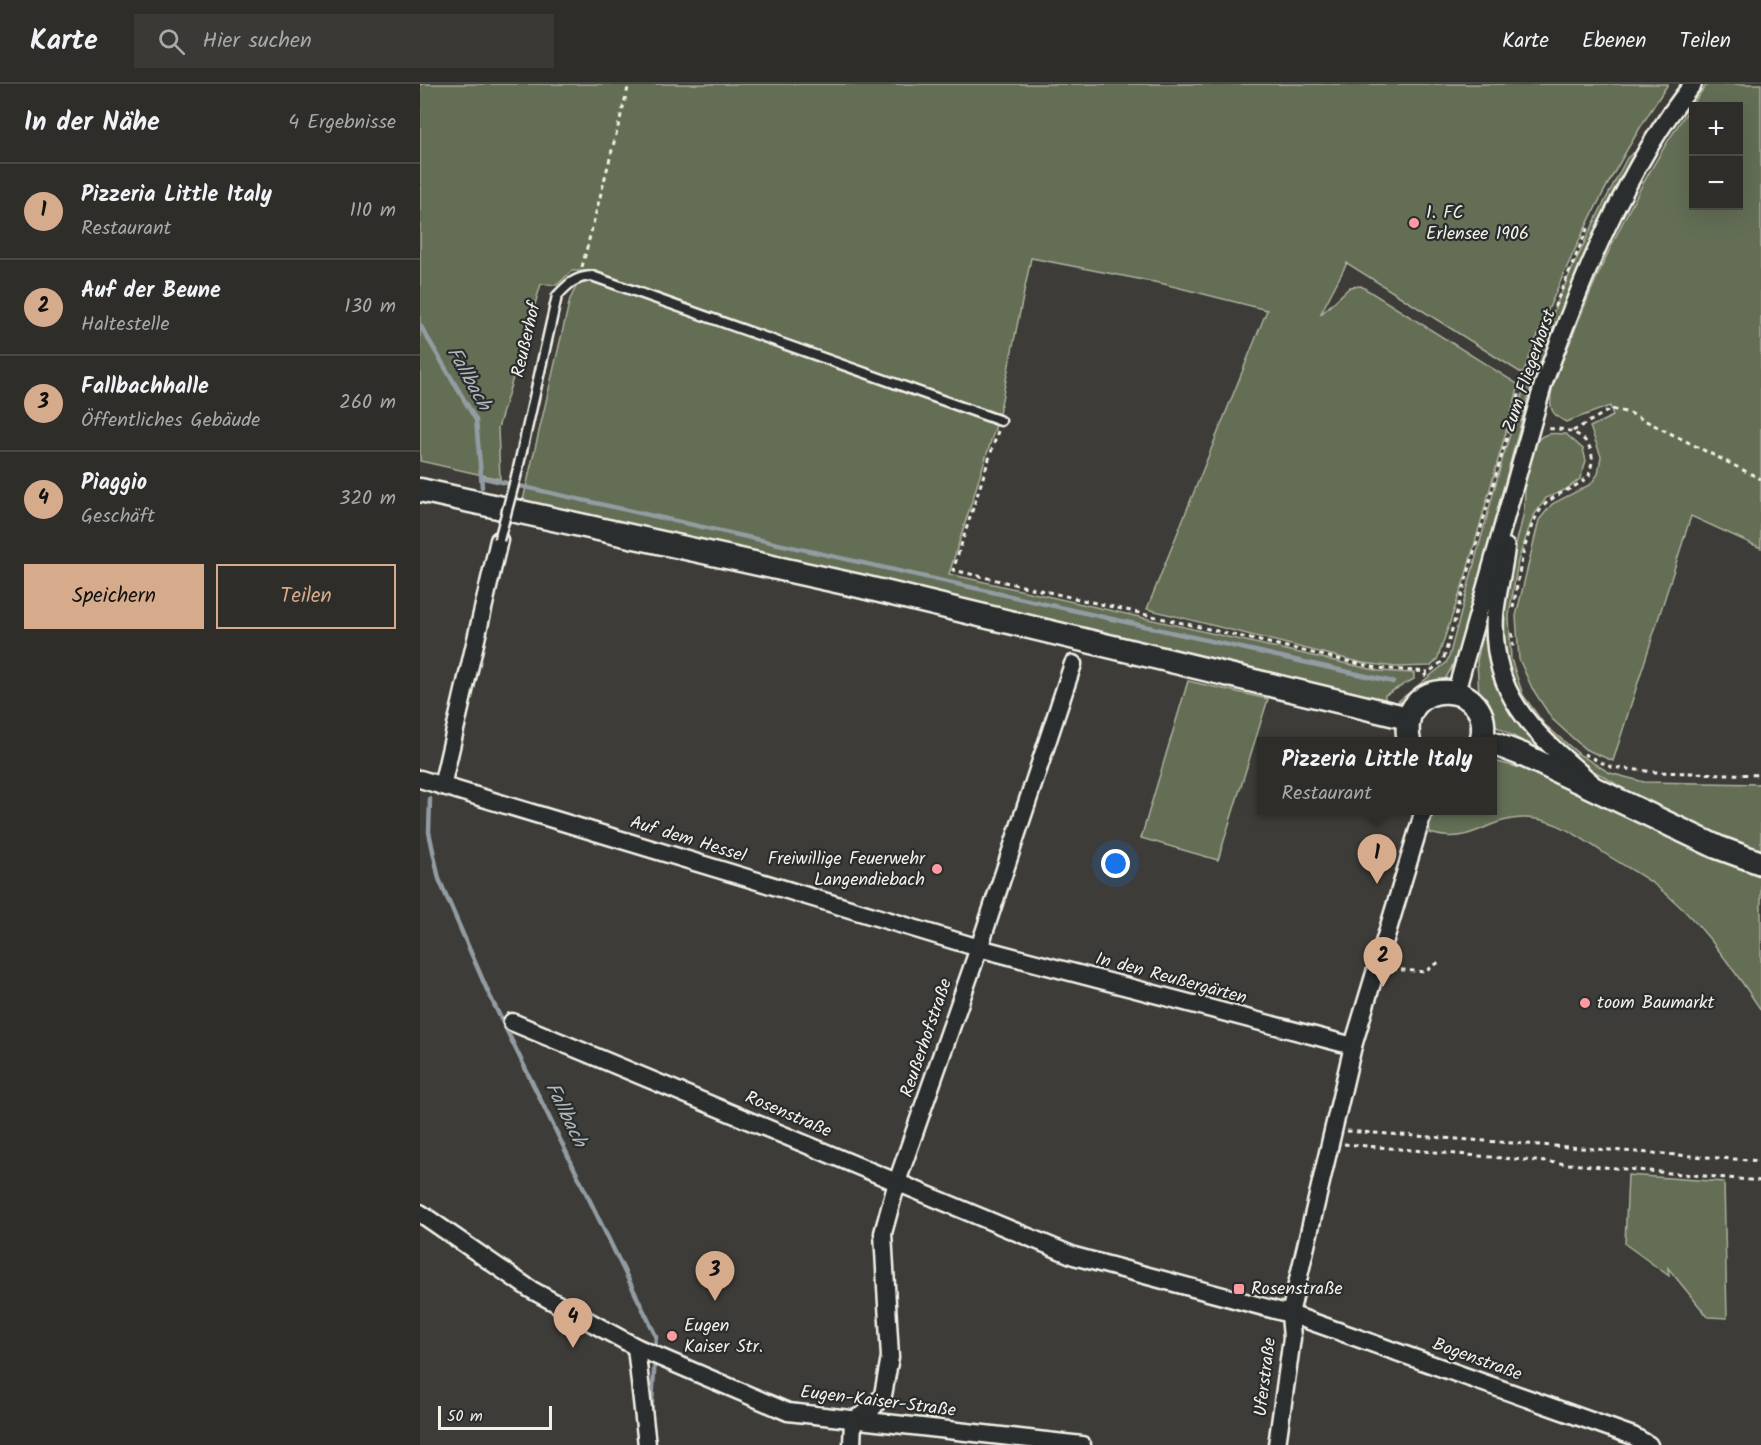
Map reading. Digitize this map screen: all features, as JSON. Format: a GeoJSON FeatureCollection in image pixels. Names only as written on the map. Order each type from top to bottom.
{"type":"FeatureCollection","features":[{"type":"Feature","properties":{"kind":"main road"},"geometry":{"type":"LineString","coordinates":[[420,485],[468,501]]}},
{"type":"Feature","properties":{"kind":"main road"},"geometry":{"type":"LineString","coordinates":[[420,490],[859,586],[1408,718]]}},
{"type":"Feature","properties":{"kind":"main road"},"geometry":{"type":"LineString","coordinates":[[1409,737],[1408,718],[1418,702],[1432,692],[1456,692],[1476,705],[1482,716],[1485,737]]}},
{"type":"Feature","properties":{"kind":"main road"},"geometry":{"type":"LineString","coordinates":[[1497,745],[1521,754],[1717,848],[1761,863]]}},
{"type":"Feature","properties":{"kind":"street","name":"Zum Fliegerhorst"},"geometry":{"type":"LineString","coordinates":[[1456,692],[1530,430],[1559,340],[1626,191],[1652,142],[1693,84]]}},
{"type":"Feature","properties":{"kind":"street"},"geometry":{"type":"LineString","coordinates":[[1512,492],[1495,615],[1499,664],[1513,703],[1538,735],[1605,795]]}},
{"type":"Feature","properties":{"kind":"street","name":"Reußerhof"},"geometry":{"type":"LineString","coordinates":[[442,786],[499,540]]}},
{"type":"Feature","properties":{"kind":"street","name":"Reußerhofstraße"},"geometry":{"type":"LineString","coordinates":[[853,1420],[871,1410],[883,1395],[890,1357],[883,1233],[897,1182],[979,948],[1072,664]]}},
{"type":"Feature","properties":{"kind":"street","name":"Auf dem Hessel"},"geometry":{"type":"LineString","coordinates":[[420,779],[979,948]]}},
{"type":"Feature","properties":{"kind":"street","name":"Uferstraße"},"geometry":{"type":"LineString","coordinates":[[1277,1445],[1293,1338],[1290,1314],[1353,1046],[1423,815]]}},
{"type":"Feature","properties":{"kind":"street","name":"In den Reußergärten"},"geometry":{"type":"LineString","coordinates":[[979,948],[1353,1046]]}},
{"type":"Feature","properties":{"kind":"street","name":"Rosenstraße"},"geometry":{"type":"LineString","coordinates":[[512,1022],[1074,1256],[1290,1314]]}},
{"type":"Feature","properties":{"kind":"street","name":"Eugen-Kaiser-Straße"},"geometry":{"type":"LineString","coordinates":[[423,1219],[530,1289],[648,1353],[788,1412],[1082,1445]]}},
{"type":"Feature","properties":{"kind":"street","name":"Bogenstraße"},"geometry":{"type":"LineString","coordinates":[[1290,1314],[1633,1436],[1649,1445]]}},
{"type":"Feature","properties":{"kind":"street"},"geometry":{"type":"LineString","coordinates":[[648,1353],[648,1445]]}},
{"type":"Feature","properties":{"kind":"street"},"geometry":{"type":"LineString","coordinates":[[852,1445],[853,1420]]}},
{"type":"Feature","properties":{"kind":"lane"},"geometry":{"type":"LineString","coordinates":[[579,277],[592,276],[1001,421]]}},
{"type":"Feature","properties":{"kind":"lane","name":"Reußerhof"},"geometry":{"type":"LineString","coordinates":[[499,540],[517,473],[557,296],[567,284],[579,277]]}},
{"type":"Feature","properties":{"kind":"path"},"geometry":{"type":"LineString","coordinates":[[579,277],[630,84]]}},
{"type":"Feature","properties":{"kind":"path"},"geometry":{"type":"LineString","coordinates":[[1573,431],[1611,409],[1630,413],[1761,480]]}},
{"type":"Feature","properties":{"kind":"path"},"geometry":{"type":"LineString","coordinates":[[1001,421],[953,570],[1377,668],[1429,672]]}},
{"type":"Feature","properties":{"kind":"path"},"geometry":{"type":"LineString","coordinates":[[1511,617],[1526,546],[1535,519],[1550,501],[1577,487],[1589,476],[1592,456],[1586,442],[1573,431],[1556,428],[1530,430]]}},
{"type":"Feature","properties":{"kind":"path"},"geometry":{"type":"LineString","coordinates":[[1512,628],[1514,649]]}},
{"type":"Feature","properties":{"kind":"path"},"geometry":{"type":"LineString","coordinates":[[1582,753],[1611,767],[1655,772],[1761,776]]}},
{"type":"Feature","properties":{"kind":"path"},"geometry":{"type":"LineString","coordinates":[[1378,967],[1425,972],[1439,962]]}},
{"type":"Feature","properties":{"kind":"path"},"geometry":{"type":"LineString","coordinates":[[1332,1136],[1761,1161]]}},
{"type":"Feature","properties":{"kind":"path"},"geometry":{"type":"LineString","coordinates":[[1332,1136],[1761,1181]]}},
{"type":"Feature","properties":{"kind":"green space"},"geometry":{"type":"Polygon","coordinates":[[[420,84],[1668,84],[1625,153],[1587,224],[1553,298],[1523,374],[1347,263],[1320,315],[1350,287],[1361,286],[1519,385],[1465,578],[1437,660],[1431,666],[1396,667],[1363,663],[1147,609],[1267,310],[1164,284],[1031,258],[999,414],[588,271],[572,271],[557,285],[541,284],[498,428],[500,479],[420,461],[420,84]]]}},
{"type":"Feature","properties":{"kind":"green space"},"geometry":{"type":"Polygon","coordinates":[[[1707,84],[1761,84],[1761,548],[1691,516],[1613,761],[1585,749],[1552,719],[1532,688],[1519,659],[1516,616],[1539,520],[1552,504],[1591,484],[1598,474],[1601,456],[1590,427],[1613,416],[1610,406],[1566,422],[1556,416],[1552,409],[1552,391],[1612,243],[1665,145],[1689,110],[1689,210],[1743,210],[1743,102],[1694,102],[1707,84]]]}},
{"type":"Feature","properties":{"kind":"green space"},"geometry":{"type":"Polygon","coordinates":[[[1633,153],[1636,154],[1569,292],[1537,375],[1532,377],[1530,372],[1540,344],[1574,264],[1627,158],[1633,153]]]}},
{"type":"Feature","properties":{"kind":"green space"},"geometry":{"type":"Polygon","coordinates":[[[592,279],[837,363],[996,425],[949,574],[1379,671],[1414,673],[1414,679],[1385,695],[1385,702],[1201,662],[523,500],[570,299],[577,285],[592,279]]]}},
{"type":"Feature","properties":{"kind":"green space"},"geometry":{"type":"Polygon","coordinates":[[[1524,388],[1531,388],[1453,663],[1445,679],[1435,688],[1396,703],[1446,663],[1449,657],[1524,388]]]}},
{"type":"Feature","properties":{"kind":"green space"},"geometry":{"type":"Polygon","coordinates":[[[1554,433],[1566,434],[1583,449],[1586,461],[1580,479],[1565,490],[1546,498],[1533,517],[1518,561],[1509,616],[1511,659],[1523,695],[1544,724],[1580,755],[1610,773],[1644,782],[1761,784],[1761,855],[1639,802],[1615,783],[1573,759],[1549,741],[1508,678],[1501,657],[1501,608],[1523,516],[1528,458],[1531,449],[1543,436],[1554,433]]]}},
{"type":"Feature","properties":{"kind":"green space"},"geometry":{"type":"Polygon","coordinates":[[[1488,611],[1493,663],[1548,751],[1546,754],[1495,726],[1479,695],[1477,661],[1488,611]]]}},
{"type":"Feature","properties":{"kind":"green space"},"geometry":{"type":"Polygon","coordinates":[[[1188,681],[1268,699],[1218,860],[1141,838],[1188,681]]]}},
{"type":"Feature","properties":{"kind":"green space"},"geometry":{"type":"Polygon","coordinates":[[[1497,762],[1521,768],[1575,789],[1678,841],[1725,862],[1761,874],[1761,1010],[1713,943],[1686,912],[1655,885],[1573,833],[1544,820],[1522,818],[1509,819],[1467,834],[1444,836],[1430,833],[1429,822],[1432,815],[1497,815],[1497,762]]]}},
{"type":"Feature","properties":{"kind":"green space"},"geometry":{"type":"Polygon","coordinates":[[[1628,1175],[1724,1182],[1727,1318],[1708,1317],[1668,1268],[1669,1276],[1625,1244],[1628,1175]]]}},
{"type":"Feature","properties":{"kind":"waterway","name":"Fallbach"},"geometry":{"type":"LineString","coordinates":[[420,325],[476,420],[482,487]]}},
{"type":"Feature","properties":{"kind":"waterway"},"geometry":{"type":"LineString","coordinates":[[484,478],[1393,682]]}},
{"type":"Feature","properties":{"kind":"waterway","name":"Fallbach"},"geometry":{"type":"LineString","coordinates":[[430,799],[429,832],[439,879],[488,992],[656,1336],[655,1350]]}},
{"type":"Feature","properties":{"kind":"waterway","name":"Fallbach"},"geometry":{"type":"LineString","coordinates":[[651,1416],[655,1358]]}},
{"type":"Feature","properties":{"kind":"place","name":"1. FC Erlensee 1906"},"geometry":{"type":"Point","coordinates":[1414,223]}},
{"type":"Feature","properties":{"kind":"place","name":"Freiwillige Feuerwehr Langendiebach"},"geometry":{"type":"Point","coordinates":[937,869]}},
{"type":"Feature","properties":{"kind":"place","name":"Pizzeria Little Italy"},"geometry":{"type":"Point","coordinates":[1377,884]}},
{"type":"Feature","properties":{"kind":"place","name":"Auf der Beune"},"geometry":{"type":"Point","coordinates":[1383,987]}},
{"type":"Feature","properties":{"kind":"place","name":"toom Baumarkt"},"geometry":{"type":"Point","coordinates":[1585,1003]}},
{"type":"Feature","properties":{"kind":"place","name":"Rosenstraße"},"geometry":{"type":"Point","coordinates":[1239,1289]}},
{"type":"Feature","properties":{"kind":"place","name":"Fallbachhalle"},"geometry":{"type":"Point","coordinates":[715,1301]}},
{"type":"Feature","properties":{"kind":"place","name":"Eugen Kaiser Str."},"geometry":{"type":"Point","coordinates":[672,1336]}},
{"type":"Feature","properties":{"kind":"place","name":"Piaggio"},"geometry":{"type":"Point","coordinates":[573,1348]}}]}
